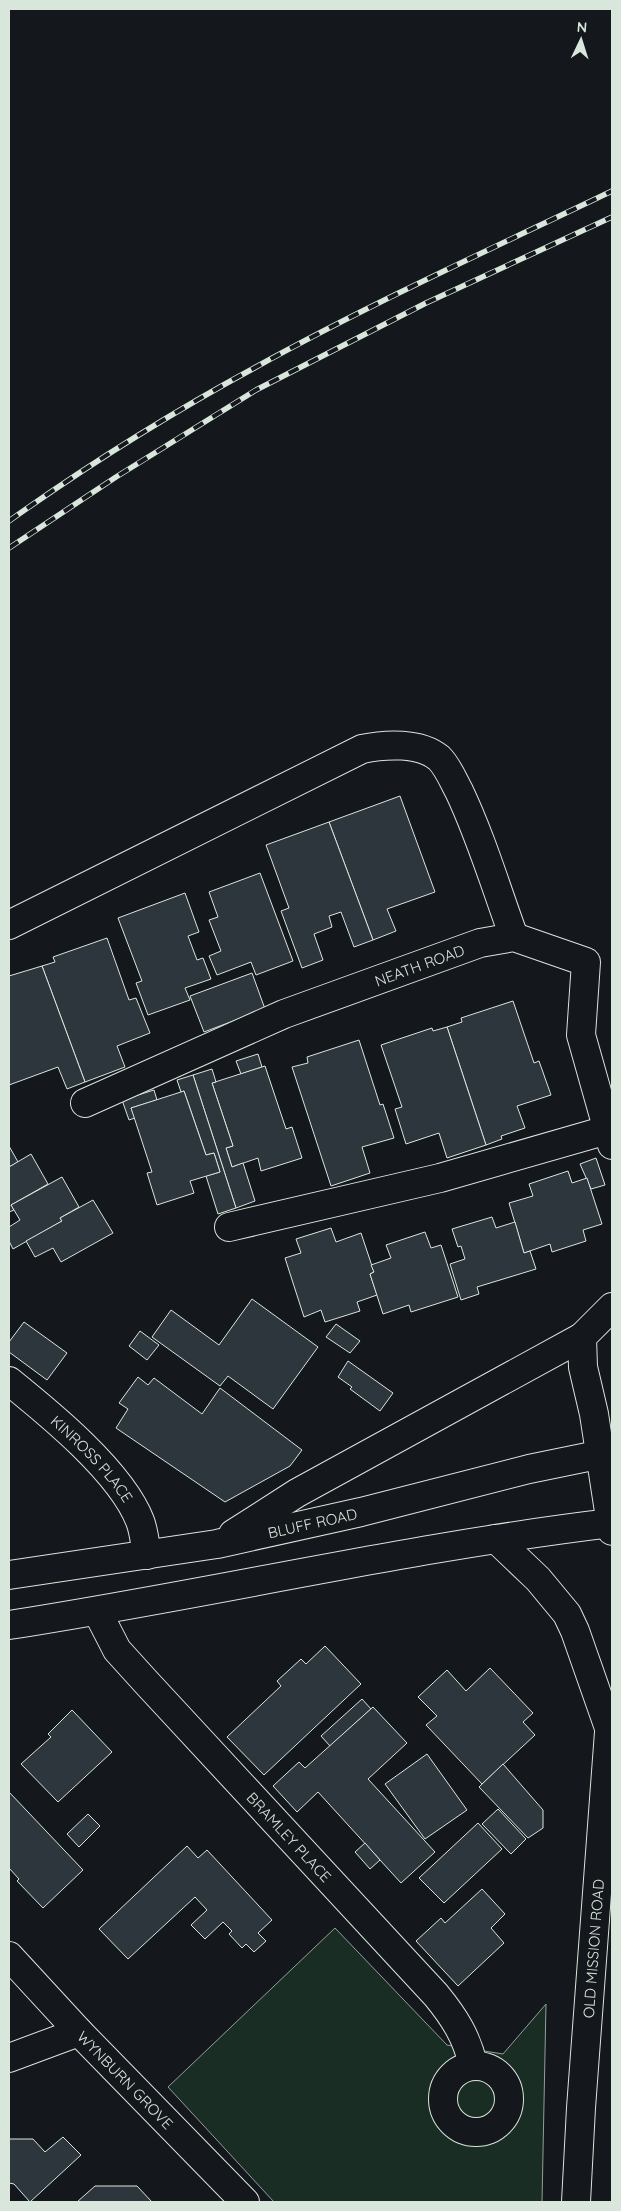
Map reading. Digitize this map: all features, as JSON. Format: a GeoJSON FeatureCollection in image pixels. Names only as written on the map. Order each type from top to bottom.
{"type":"FeatureCollection","features":[{"type":"Feature","properties":{"kind":"street"},"geometry":{"type":"LineString","coordinates":[[9,925],[362,749],[384,744],[424,751],[439,758],[450,772],[468,809],[514,937]]}},
{"type":"Feature","properties":{"kind":"street","name":"NEATH ROAD"},"geometry":{"type":"LineString","coordinates":[[85,1103],[284,1014],[430,959],[480,943],[514,937],[586,962],[581,1035],[610,1137]]}},
{"type":"Feature","properties":{"kind":"street"},"geometry":{"type":"LineString","coordinates":[[229,1226],[610,1137]]}},
{"type":"Feature","properties":{"kind":"street"},"geometry":{"type":"LineString","coordinates":[[217,1544],[297,1493],[582,1337],[612,1307]]}},
{"type":"Feature","properties":{"kind":"street"},"geometry":{"type":"LineString","coordinates":[[9,1624],[97,1611],[496,1538],[612,1525],[606,1453],[594,1414],[584,1367],[582,1337]]}},
{"type":"Feature","properties":{"kind":"street","name":"KINROSS PLACE"},"geometry":{"type":"LineString","coordinates":[[9,1381],[88,1450],[114,1480],[127,1498],[140,1522],[147,1555]]}},
{"type":"Feature","properties":{"kind":"street","name":"BLUFF ROAD"},"geometry":{"type":"LineString","coordinates":[[9,1575],[217,1544],[361,1512],[529,1469],[606,1453]]}},
{"type":"Feature","properties":{"kind":"street"},"geometry":{"type":"LineString","coordinates":[[496,1538],[538,1579],[567,1614],[576,1631],[609,1728]]}},
{"type":"Feature","properties":{"kind":"street","name":"BRAMLEY PLACE"},"geometry":{"type":"LineString","coordinates":[[97,1611],[118,1650],[134,1670],[448,2010],[468,2044],[473,2065]]}},
{"type":"Feature","properties":{"kind":"street","name":"OLD MISSION ROAD"},"geometry":{"type":"LineString","coordinates":[[576,2202],[612,1696]]}},
{"type":"Feature","properties":{"kind":"street","name":"WYNBURN GROVE"},"geometry":{"type":"LineString","coordinates":[[9,1956],[79,2032],[245,2202]]}},
{"type":"Feature","properties":{"kind":"street"},"geometry":{"type":"LineString","coordinates":[[9,2058],[79,2032]]}},
{"type":"Feature","properties":{"kind":"green space"},"geometry":{"type":"Polygon","coordinates":[[[335,1928],[447,2045],[503,2054],[546,2004],[542,2202],[274,2202],[168,2087],[335,1928]]]}},
{"type":"Feature","properties":{"kind":"building"},"geometry":{"type":"Polygon","coordinates":[[[400,796],[435,892],[387,909],[396,931],[373,940],[329,822],[400,796]]]}},
{"type":"Feature","properties":{"kind":"building"},"geometry":{"type":"Polygon","coordinates":[[[329,822],[373,940],[354,947],[341,912],[329,916],[332,927],[314,934],[323,960],[302,968],[281,911],[289,908],[266,845],[329,822]]]}},
{"type":"Feature","properties":{"kind":"building"},"geometry":{"type":"Polygon","coordinates":[[[260,873],[293,961],[256,975],[251,962],[217,975],[209,956],[221,951],[209,920],[218,917],[209,892],[260,873]]]}},
{"type":"Feature","properties":{"kind":"building"},"geometry":{"type":"Polygon","coordinates":[[[185,893],[199,932],[188,936],[197,960],[203,958],[211,979],[185,988],[190,1000],[148,1015],[136,983],[142,981],[118,918],[185,893]]]}},
{"type":"Feature","properties":{"kind":"building"},"geometry":{"type":"Polygon","coordinates":[[[107,938],[129,1000],[136,998],[150,1033],[117,1046],[125,1067],[85,1082],[42,966],[55,962],[53,957],[107,938]]]}},
{"type":"Feature","properties":{"kind":"building"},"geometry":{"type":"Polygon","coordinates":[[[42,966],[85,1082],[67,1089],[58,1067],[9,1085],[9,976],[42,966]]]}},
{"type":"Feature","properties":{"kind":"building"},"geometry":{"type":"Polygon","coordinates":[[[252,973],[265,1009],[204,1032],[190,996],[252,973]]]}},
{"type":"Feature","properties":{"kind":"building"},"geometry":{"type":"Polygon","coordinates":[[[513,1001],[534,1063],[539,1061],[551,1095],[517,1106],[525,1128],[501,1136],[502,1139],[486,1145],[447,1027],[462,1022],[461,1018],[513,1001]]]}},
{"type":"Feature","properties":{"kind":"building"},"geometry":{"type":"Polygon","coordinates":[[[447,1027],[486,1145],[447,1158],[439,1133],[406,1144],[395,1109],[402,1107],[381,1045],[432,1028],[433,1031],[447,1027]]]}},
{"type":"Feature","properties":{"kind":"building"},"geometry":{"type":"Polygon","coordinates":[[[359,1040],[380,1105],[383,1104],[394,1138],[362,1147],[370,1173],[331,1186],[292,1067],[308,1063],[307,1057],[359,1040]]]}},
{"type":"Feature","properties":{"kind":"building"},"geometry":{"type":"Polygon","coordinates":[[[258,1054],[262,1067],[241,1074],[236,1061],[258,1054]]]}},
{"type":"Feature","properties":{"kind":"building"},"geometry":{"type":"Polygon","coordinates":[[[265,1066],[286,1129],[292,1127],[302,1158],[261,1171],[258,1158],[232,1167],[226,1148],[233,1146],[212,1083],[265,1066]]]}},
{"type":"Feature","properties":{"kind":"building"},"geometry":{"type":"Polygon","coordinates":[[[212,1069],[216,1082],[212,1083],[233,1146],[226,1148],[232,1167],[243,1163],[255,1201],[236,1208],[193,1075],[212,1069]]]}},
{"type":"Feature","properties":{"kind":"building"},"geometry":{"type":"Polygon","coordinates":[[[193,1075],[236,1208],[218,1214],[206,1176],[220,1172],[214,1153],[206,1155],[184,1091],[181,1092],[177,1080],[193,1075]]]}},
{"type":"Feature","properties":{"kind":"building"},"geometry":{"type":"Polygon","coordinates":[[[154,1090],[157,1100],[131,1108],[135,1118],[129,1120],[122,1100],[154,1090]]]}},
{"type":"Feature","properties":{"kind":"building"},"geometry":{"type":"Polygon","coordinates":[[[184,1091],[206,1155],[214,1153],[220,1172],[190,1181],[194,1193],[157,1205],[147,1173],[152,1172],[131,1108],[184,1091]]]}},
{"type":"Feature","properties":{"kind":"building"},"geometry":{"type":"Polygon","coordinates":[[[9,1146],[18,1162],[9,1167],[9,1146]]]}},
{"type":"Feature","properties":{"kind":"building"},"geometry":{"type":"Polygon","coordinates":[[[31,1154],[48,1184],[11,1205],[14,1210],[9,1212],[9,1167],[31,1154]]]}},
{"type":"Feature","properties":{"kind":"building"},"geometry":{"type":"Polygon","coordinates":[[[596,1158],[605,1185],[591,1189],[580,1164],[596,1158]]]}},
{"type":"Feature","properties":{"kind":"building"},"geometry":{"type":"Polygon","coordinates":[[[568,1171],[572,1183],[587,1178],[602,1224],[583,1230],[586,1241],[552,1252],[550,1244],[524,1253],[509,1203],[533,1196],[529,1184],[568,1171]]]}},
{"type":"Feature","properties":{"kind":"building"},"geometry":{"type":"Polygon","coordinates":[[[62,1177],[79,1207],[60,1218],[62,1221],[13,1249],[9,1241],[9,1227],[20,1220],[11,1205],[62,1177]]]}},
{"type":"Feature","properties":{"kind":"building"},"geometry":{"type":"Polygon","coordinates":[[[93,1200],[113,1233],[61,1262],[53,1248],[35,1257],[26,1241],[62,1221],[60,1218],[93,1200]]]}},
{"type":"Feature","properties":{"kind":"building"},"geometry":{"type":"Polygon","coordinates":[[[492,1217],[496,1228],[515,1222],[524,1253],[530,1251],[536,1269],[477,1287],[479,1294],[461,1300],[450,1264],[465,1259],[461,1246],[458,1247],[452,1229],[492,1217]]]}},
{"type":"Feature","properties":{"kind":"building"},"geometry":{"type":"Polygon","coordinates":[[[331,1228],[336,1242],[361,1233],[374,1272],[370,1274],[377,1295],[357,1302],[360,1311],[325,1322],[321,1310],[304,1317],[285,1258],[301,1253],[296,1239],[331,1228]]]}},
{"type":"Feature","properties":{"kind":"building"},"geometry":{"type":"Polygon","coordinates":[[[425,1232],[431,1248],[441,1245],[458,1297],[411,1312],[409,1305],[383,1314],[370,1274],[374,1272],[371,1265],[391,1258],[386,1245],[425,1232]]]}},
{"type":"Feature","properties":{"kind":"building"},"geometry":{"type":"Polygon","coordinates":[[[252,1299],[318,1347],[273,1409],[228,1376],[220,1386],[152,1337],[171,1310],[219,1345],[252,1299]]]}},
{"type":"Feature","properties":{"kind":"building"},"geometry":{"type":"Polygon","coordinates":[[[24,1322],[67,1353],[47,1380],[9,1352],[9,1342],[24,1322]]]}},
{"type":"Feature","properties":{"kind":"building"},"geometry":{"type":"Polygon","coordinates":[[[336,1324],[360,1341],[350,1353],[326,1337],[336,1324]]]}},
{"type":"Feature","properties":{"kind":"building"},"geometry":{"type":"Polygon","coordinates":[[[140,1331],[159,1345],[147,1360],[129,1346],[140,1331]]]}},
{"type":"Feature","properties":{"kind":"building"},"geometry":{"type":"Polygon","coordinates":[[[348,1361],[393,1393],[380,1411],[350,1389],[352,1387],[338,1377],[348,1361]]]}},
{"type":"Feature","properties":{"kind":"building"},"geometry":{"type":"Polygon","coordinates":[[[138,1377],[148,1385],[154,1378],[202,1414],[220,1388],[302,1450],[290,1466],[225,1502],[116,1428],[128,1409],[119,1403],[138,1377]]]}},
{"type":"Feature","properties":{"kind":"building"},"geometry":{"type":"Polygon","coordinates":[[[325,1646],[361,1684],[264,1775],[227,1737],[281,1686],[277,1681],[301,1659],[306,1664],[325,1646]]]}},
{"type":"Feature","properties":{"kind":"building"},"geometry":{"type":"Polygon","coordinates":[[[490,1668],[533,1713],[523,1722],[535,1735],[482,1784],[426,1725],[437,1716],[418,1697],[447,1670],[466,1691],[490,1668]]]}},
{"type":"Feature","properties":{"kind":"building"},"geometry":{"type":"Polygon","coordinates":[[[362,1699],[371,1709],[330,1746],[321,1736],[362,1699]]]}},
{"type":"Feature","properties":{"kind":"building"},"geometry":{"type":"Polygon","coordinates":[[[373,1707],[407,1743],[368,1779],[435,1852],[401,1883],[318,1792],[297,1812],[273,1786],[299,1762],[305,1768],[373,1707]]]}},
{"type":"Feature","properties":{"kind":"building"},"geometry":{"type":"Polygon","coordinates":[[[72,1710],[112,1752],[58,1802],[21,1764],[51,1737],[48,1734],[72,1710]]]}},
{"type":"Feature","properties":{"kind":"building"},"geometry":{"type":"Polygon","coordinates":[[[427,1754],[467,1810],[425,1839],[385,1784],[427,1754]]]}},
{"type":"Feature","properties":{"kind":"building"},"geometry":{"type":"Polygon","coordinates":[[[503,1764],[543,1810],[543,1828],[528,1838],[479,1787],[503,1764]]]}},
{"type":"Feature","properties":{"kind":"building"},"geometry":{"type":"Polygon","coordinates":[[[9,1792],[83,1870],[43,1908],[17,1881],[19,1879],[9,1868],[9,1792]]]}},
{"type":"Feature","properties":{"kind":"building"},"geometry":{"type":"Polygon","coordinates":[[[498,1809],[526,1839],[511,1854],[482,1824],[498,1809]]]}},
{"type":"Feature","properties":{"kind":"building"},"geometry":{"type":"Polygon","coordinates":[[[88,1814],[100,1826],[79,1847],[67,1834],[88,1814]]]}},
{"type":"Feature","properties":{"kind":"building"},"geometry":{"type":"Polygon","coordinates":[[[478,1823],[502,1849],[444,1903],[419,1878],[478,1823]]]}},
{"type":"Feature","properties":{"kind":"building"},"geometry":{"type":"Polygon","coordinates":[[[365,1843],[380,1860],[370,1869],[355,1852],[365,1843]]]}},
{"type":"Feature","properties":{"kind":"building"},"geometry":{"type":"Polygon","coordinates":[[[187,1846],[198,1858],[207,1850],[272,1920],[258,1933],[266,1941],[254,1952],[246,1944],[242,1948],[229,1934],[232,1931],[223,1922],[205,1939],[191,1925],[207,1910],[195,1897],[128,1959],[99,1929],[187,1846]]]}},
{"type":"Feature","properties":{"kind":"building"},"geometry":{"type":"Polygon","coordinates":[[[482,1889],[505,1914],[491,1928],[504,1943],[458,1986],[416,1941],[441,1918],[445,1923],[482,1889]]]}},
{"type":"Feature","properties":{"kind":"building"},"geometry":{"type":"Polygon","coordinates":[[[63,2137],[81,2155],[30,2202],[14,2184],[9,2183],[9,2139],[33,2139],[45,2152],[63,2137]]]}},
{"type":"Feature","properties":{"kind":"building"},"geometry":{"type":"Polygon","coordinates":[[[95,2186],[137,2186],[152,2202],[77,2202],[95,2186]]]}},
{"type":"Feature","properties":{"kind":"railway"},"geometry":{"type":"LineString","coordinates":[[9,521],[130,440],[256,367],[388,298],[612,191]]}},
{"type":"Feature","properties":{"kind":"railway"},"geometry":{"type":"LineString","coordinates":[[9,548],[116,477],[256,390],[426,303],[612,217]]}}]}
